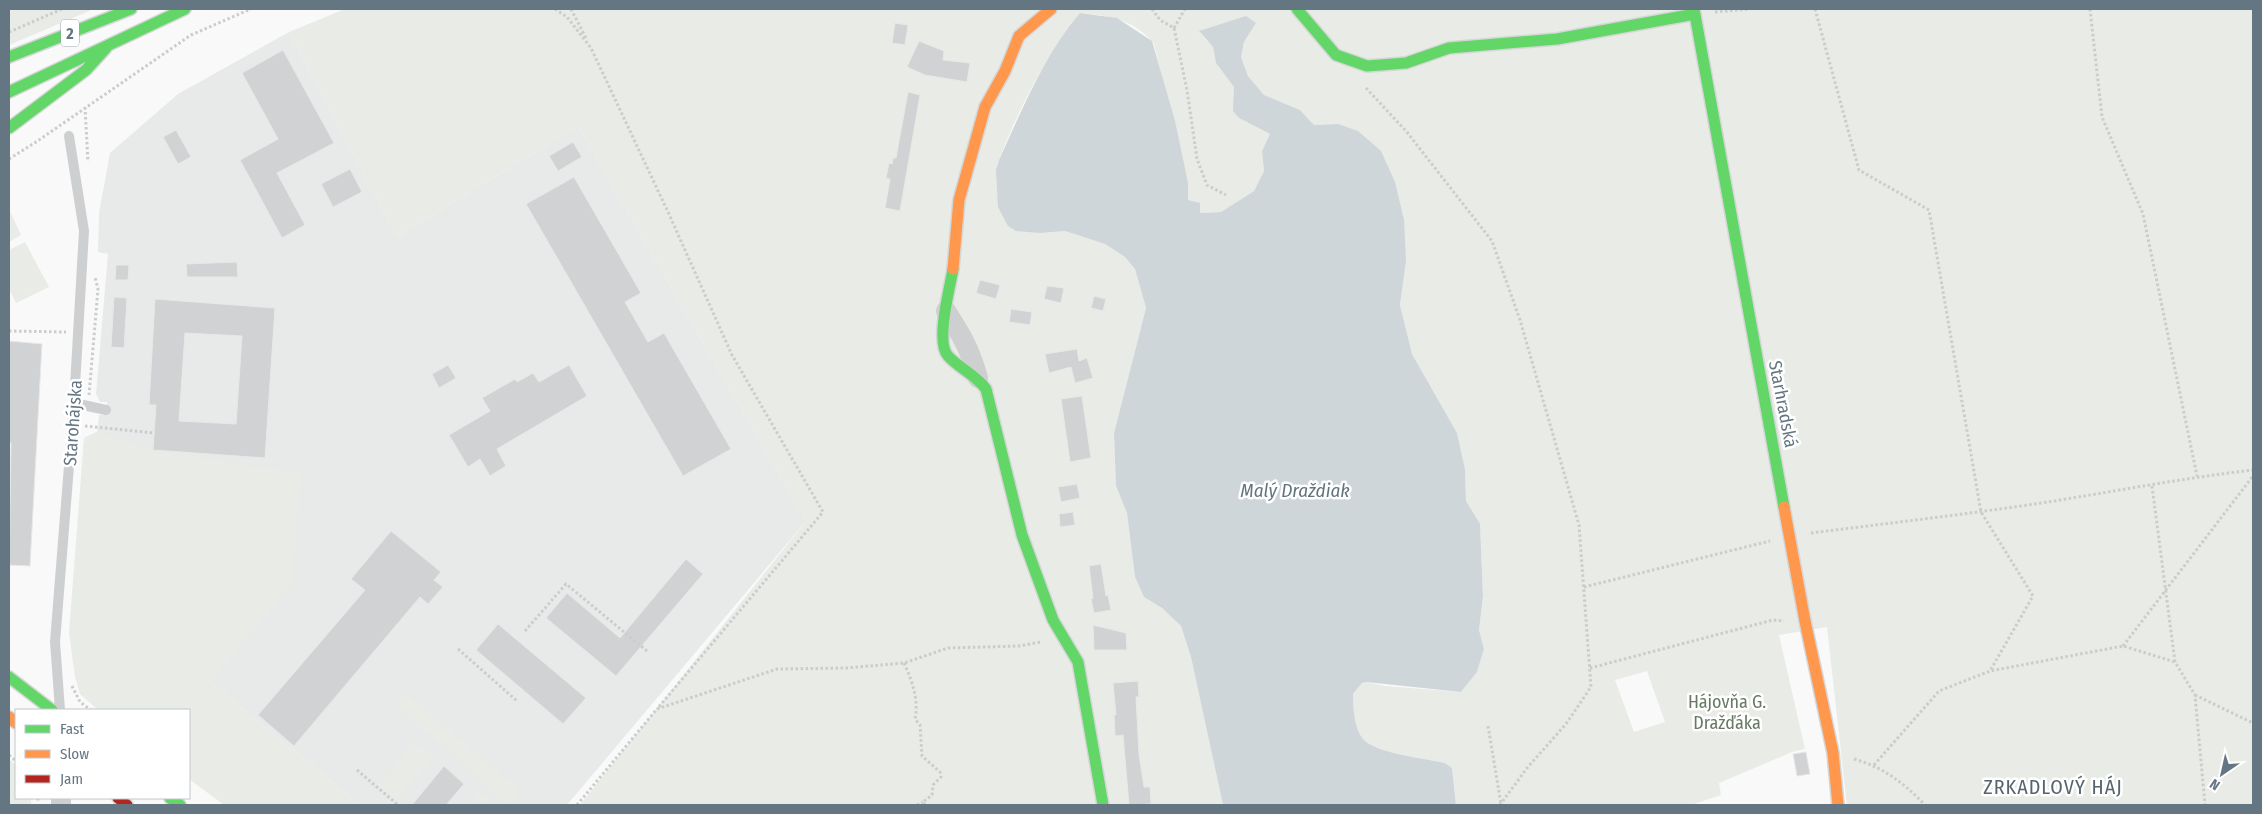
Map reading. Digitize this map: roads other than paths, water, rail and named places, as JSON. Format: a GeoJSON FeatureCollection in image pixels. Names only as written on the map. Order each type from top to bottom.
{"type":"FeatureCollection","features":[{"type":"Feature","properties":{"kind":"street","name":"2"},"geometry":{"type":"LineString","coordinates":[[9,57],[130,9]]}},
{"type":"Feature","properties":{"kind":"street","name":"2"},"geometry":{"type":"LineString","coordinates":[[9,92],[114,40],[185,9]]}},
{"type":"Feature","properties":{"kind":"street"},"geometry":{"type":"LineString","coordinates":[[1051,9],[1019,36],[1006,71],[985,107],[960,200],[946,312],[958,327],[970,350],[978,378],[986,389],[992,407],[1022,535],[1053,620],[1078,662],[1103,805]]}},
{"type":"Feature","properties":{"kind":"street"},"geometry":{"type":"LineString","coordinates":[[1297,9],[1336,55],[1367,66],[1406,63],[1449,48],[1556,39],[1694,12]]}},
{"type":"Feature","properties":{"kind":"street","name":"Starhradská"},"geometry":{"type":"LineString","coordinates":[[1694,12],[1805,621],[1832,753],[1838,805]]}},
{"type":"Feature","properties":{"kind":"street"},"geometry":{"type":"LineString","coordinates":[[9,128],[86,70],[114,40]]}},
{"type":"Feature","properties":{"kind":"street"},"geometry":{"type":"LineString","coordinates":[[9,677],[51,709]]}},
{"type":"Feature","properties":{"kind":"lane","name":"Starohájska"},"geometry":{"type":"LineString","coordinates":[[60,709],[55,642],[74,403],[84,231],[69,136]]}},
{"type":"Feature","properties":{"kind":"lane"},"geometry":{"type":"LineString","coordinates":[[74,403],[88,408],[106,410]]}},
{"type":"Feature","properties":{"kind":"water","name":"Malý Draždiak"},"geometry":{"type":"Polygon","coordinates":[[[1080,13],[1117,18],[1152,41],[1175,121],[1188,183],[1188,200],[1200,203],[1200,213],[1221,212],[1254,191],[1264,171],[1262,151],[1270,134],[1239,118],[1233,111],[1234,87],[1216,63],[1213,47],[1199,31],[1246,16],[1256,23],[1244,42],[1241,57],[1248,76],[1264,95],[1300,110],[1314,125],[1338,124],[1358,131],[1381,151],[1395,182],[1404,220],[1406,261],[1400,305],[1412,354],[1457,433],[1465,469],[1466,501],[1480,524],[1483,596],[1479,630],[1484,649],[1477,672],[1461,692],[1366,682],[1362,683],[1353,694],[1354,711],[1360,734],[1370,744],[1401,755],[1445,763],[1452,768],[1456,805],[1223,805],[1191,657],[1181,626],[1162,608],[1144,597],[1135,577],[1127,513],[1116,486],[1114,433],[1146,308],[1135,269],[1125,257],[1105,244],[1065,231],[1040,233],[1016,231],[1008,226],[998,207],[996,170],[999,160],[1045,65],[1067,29],[1080,13]]]}},
{"type":"Feature","properties":{"kind":"district","name":"ZRKADLOVÝ HÁJ"},"geometry":{"type":"Point","coordinates":[2053,787]}},
{"type":"Feature","properties":{"kind":"park label","name":"Hájovňa G. Dražďáka"},"geometry":{"type":"Point","coordinates":[1727,712]}}]}
